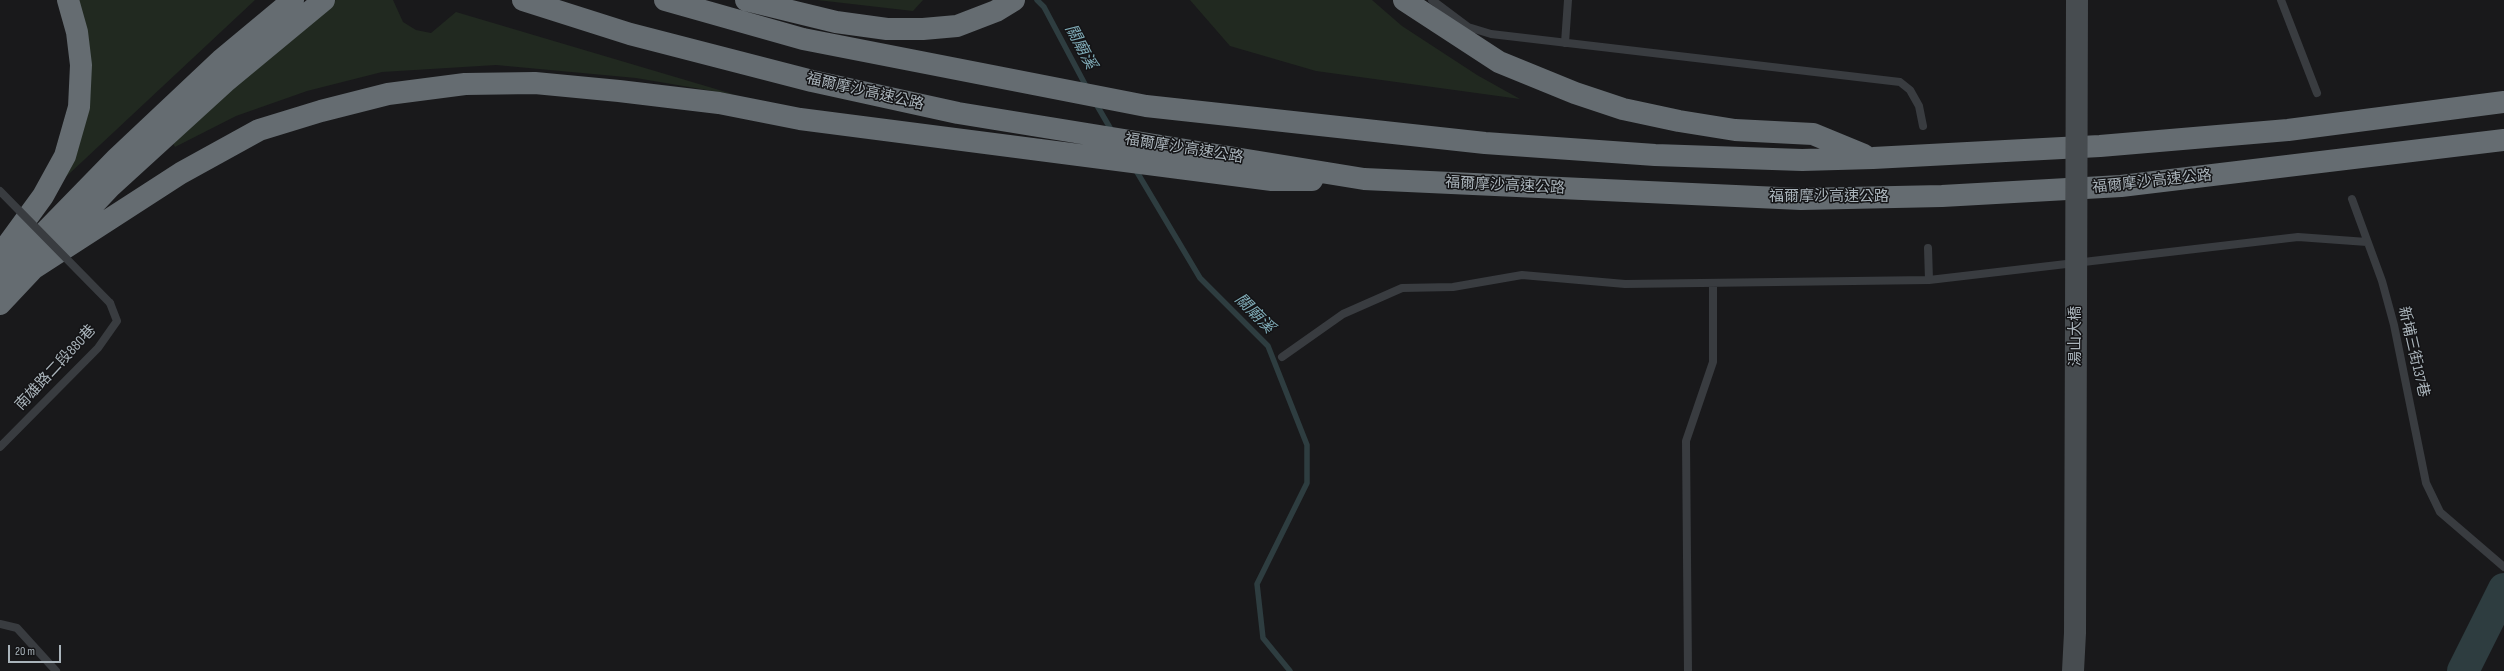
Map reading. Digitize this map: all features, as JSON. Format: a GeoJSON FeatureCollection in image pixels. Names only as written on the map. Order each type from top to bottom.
{"type":"FeatureCollection","features":[{"type":"Feature","properties":{"kind":"highway"},"geometry":{"type":"LineString","coordinates":[[0,255],[43,196],[64,156],[79,107],[81,65],[77,32],[68,0]]}},
{"type":"Feature","properties":{"kind":"highway"},"geometry":{"type":"LineString","coordinates":[[0,278],[117,158],[222,60],[293,0]]}},
{"type":"Feature","properties":{"kind":"highway"},"geometry":{"type":"LineString","coordinates":[[0,304],[111,186],[225,82],[324,0]]}},
{"type":"Feature","properties":{"kind":"highway","name":"福爾摩沙高速公路"},"geometry":{"type":"LineString","coordinates":[[523,0],[637,36],[812,81],[958,113],[1272,171],[1364,179],[1615,192],[1801,199],[1942,196],[2121,186],[2504,140]]}},
{"type":"Feature","properties":{"kind":"highway"},"geometry":{"type":"LineString","coordinates":[[665,0],[803,39],[1146,106],[1252,116],[1485,143],[1648,154],[1802,160],[1873,158],[2100,146],[2280,131],[2504,102]]}},
{"type":"Feature","properties":{"kind":"highway"},"geometry":{"type":"LineString","coordinates":[[746,0],[836,22],[887,29],[923,29],[957,26],[996,11],[1014,0]]}},
{"type":"Feature","properties":{"kind":"highway"},"geometry":{"type":"LineString","coordinates":[[1404,0],[1499,62],[1574,93],[1623,109],[1700,124],[1735,130],[1813,134],[1873,158]]}},
{"type":"Feature","properties":{"kind":"highway"},"geometry":{"type":"LineString","coordinates":[[31,270],[181,174],[259,130],[321,110],[396,93],[465,84],[535,83],[719,103],[800,119],[957,140],[1272,171]]}},
{"type":"Feature","properties":{"kind":"street","name":"湯山大橋"},"geometry":{"type":"LineString","coordinates":[[2073,671],[2075,625],[2077,0]]}},
{"type":"Feature","properties":{"kind":"lane"},"geometry":{"type":"LineString","coordinates":[[1432,0],[1468,27],[1491,34],[1900,82],[1910,90],[1919,106],[1924,126]]}},
{"type":"Feature","properties":{"kind":"lane"},"geometry":{"type":"LineString","coordinates":[[1565,43],[1568,0]]}},
{"type":"Feature","properties":{"kind":"lane"},"geometry":{"type":"LineString","coordinates":[[2281,0],[2317,93]]}},
{"type":"Feature","properties":{"kind":"lane","name":"南雄路二段880巷"},"geometry":{"type":"LineString","coordinates":[[0,191],[110,303],[117,320],[98,348],[0,446]]}},
{"type":"Feature","properties":{"kind":"lane","name":"新埔三街137巷"},"geometry":{"type":"LineString","coordinates":[[2352,199],[2382,281],[2394,325],[2426,483],[2440,512],[2504,567]]}},
{"type":"Feature","properties":{"kind":"lane"},"geometry":{"type":"LineString","coordinates":[[1282,357],[1343,314],[1402,288],[1453,287],[1522,275],[1625,284],[1929,280],[2298,237],[2367,242]]}},
{"type":"Feature","properties":{"kind":"lane"},"geometry":{"type":"LineString","coordinates":[[1928,248],[1929,280]]}},
{"type":"Feature","properties":{"kind":"lane"},"geometry":{"type":"LineString","coordinates":[[1688,671],[1686,441],[1713,362],[1713,283]]}},
{"type":"Feature","properties":{"kind":"lane"},"geometry":{"type":"LineString","coordinates":[[0,624],[17,628],[56,671]]}},
{"type":"Feature","properties":{"kind":"shaded area"},"geometry":{"type":"Polygon","coordinates":[[[78,0],[255,0],[54,188],[72,155],[78,0]]]}},
{"type":"Feature","properties":{"kind":"shaded area"},"geometry":{"type":"Polygon","coordinates":[[[336,0],[393,0],[403,22],[416,30],[431,33],[456,12],[736,95],[636,78],[496,65],[382,72],[307,91],[236,116],[175,147],[171,140],[336,0]]]}},
{"type":"Feature","properties":{"kind":"shaded area"},"geometry":{"type":"Polygon","coordinates":[[[817,0],[923,0],[913,11],[817,0]]]}},
{"type":"Feature","properties":{"kind":"shaded area"},"geometry":{"type":"Polygon","coordinates":[[[1190,0],[1372,0],[1402,26],[1477,75],[1520,99],[1316,71],[1230,46],[1190,0]]]}},
{"type":"Feature","properties":{"kind":"waterway","name":"關廟溪"},"geometry":{"type":"LineString","coordinates":[[1037,0],[1044,7],[1087,88]]}},
{"type":"Feature","properties":{"kind":"waterway","name":"關廟溪"},"geometry":{"type":"LineString","coordinates":[[1095,102],[1113,133]]}},
{"type":"Feature","properties":{"kind":"waterway","name":"關廟溪"},"geometry":{"type":"LineString","coordinates":[[1134,167],[1200,278],[1268,346],[1307,445],[1307,483],[1257,584],[1263,638],[1290,671]]}},
{"type":"Feature","properties":{"kind":"waterway"},"geometry":{"type":"LineString","coordinates":[[2463,671],[2504,589]]}}]}
